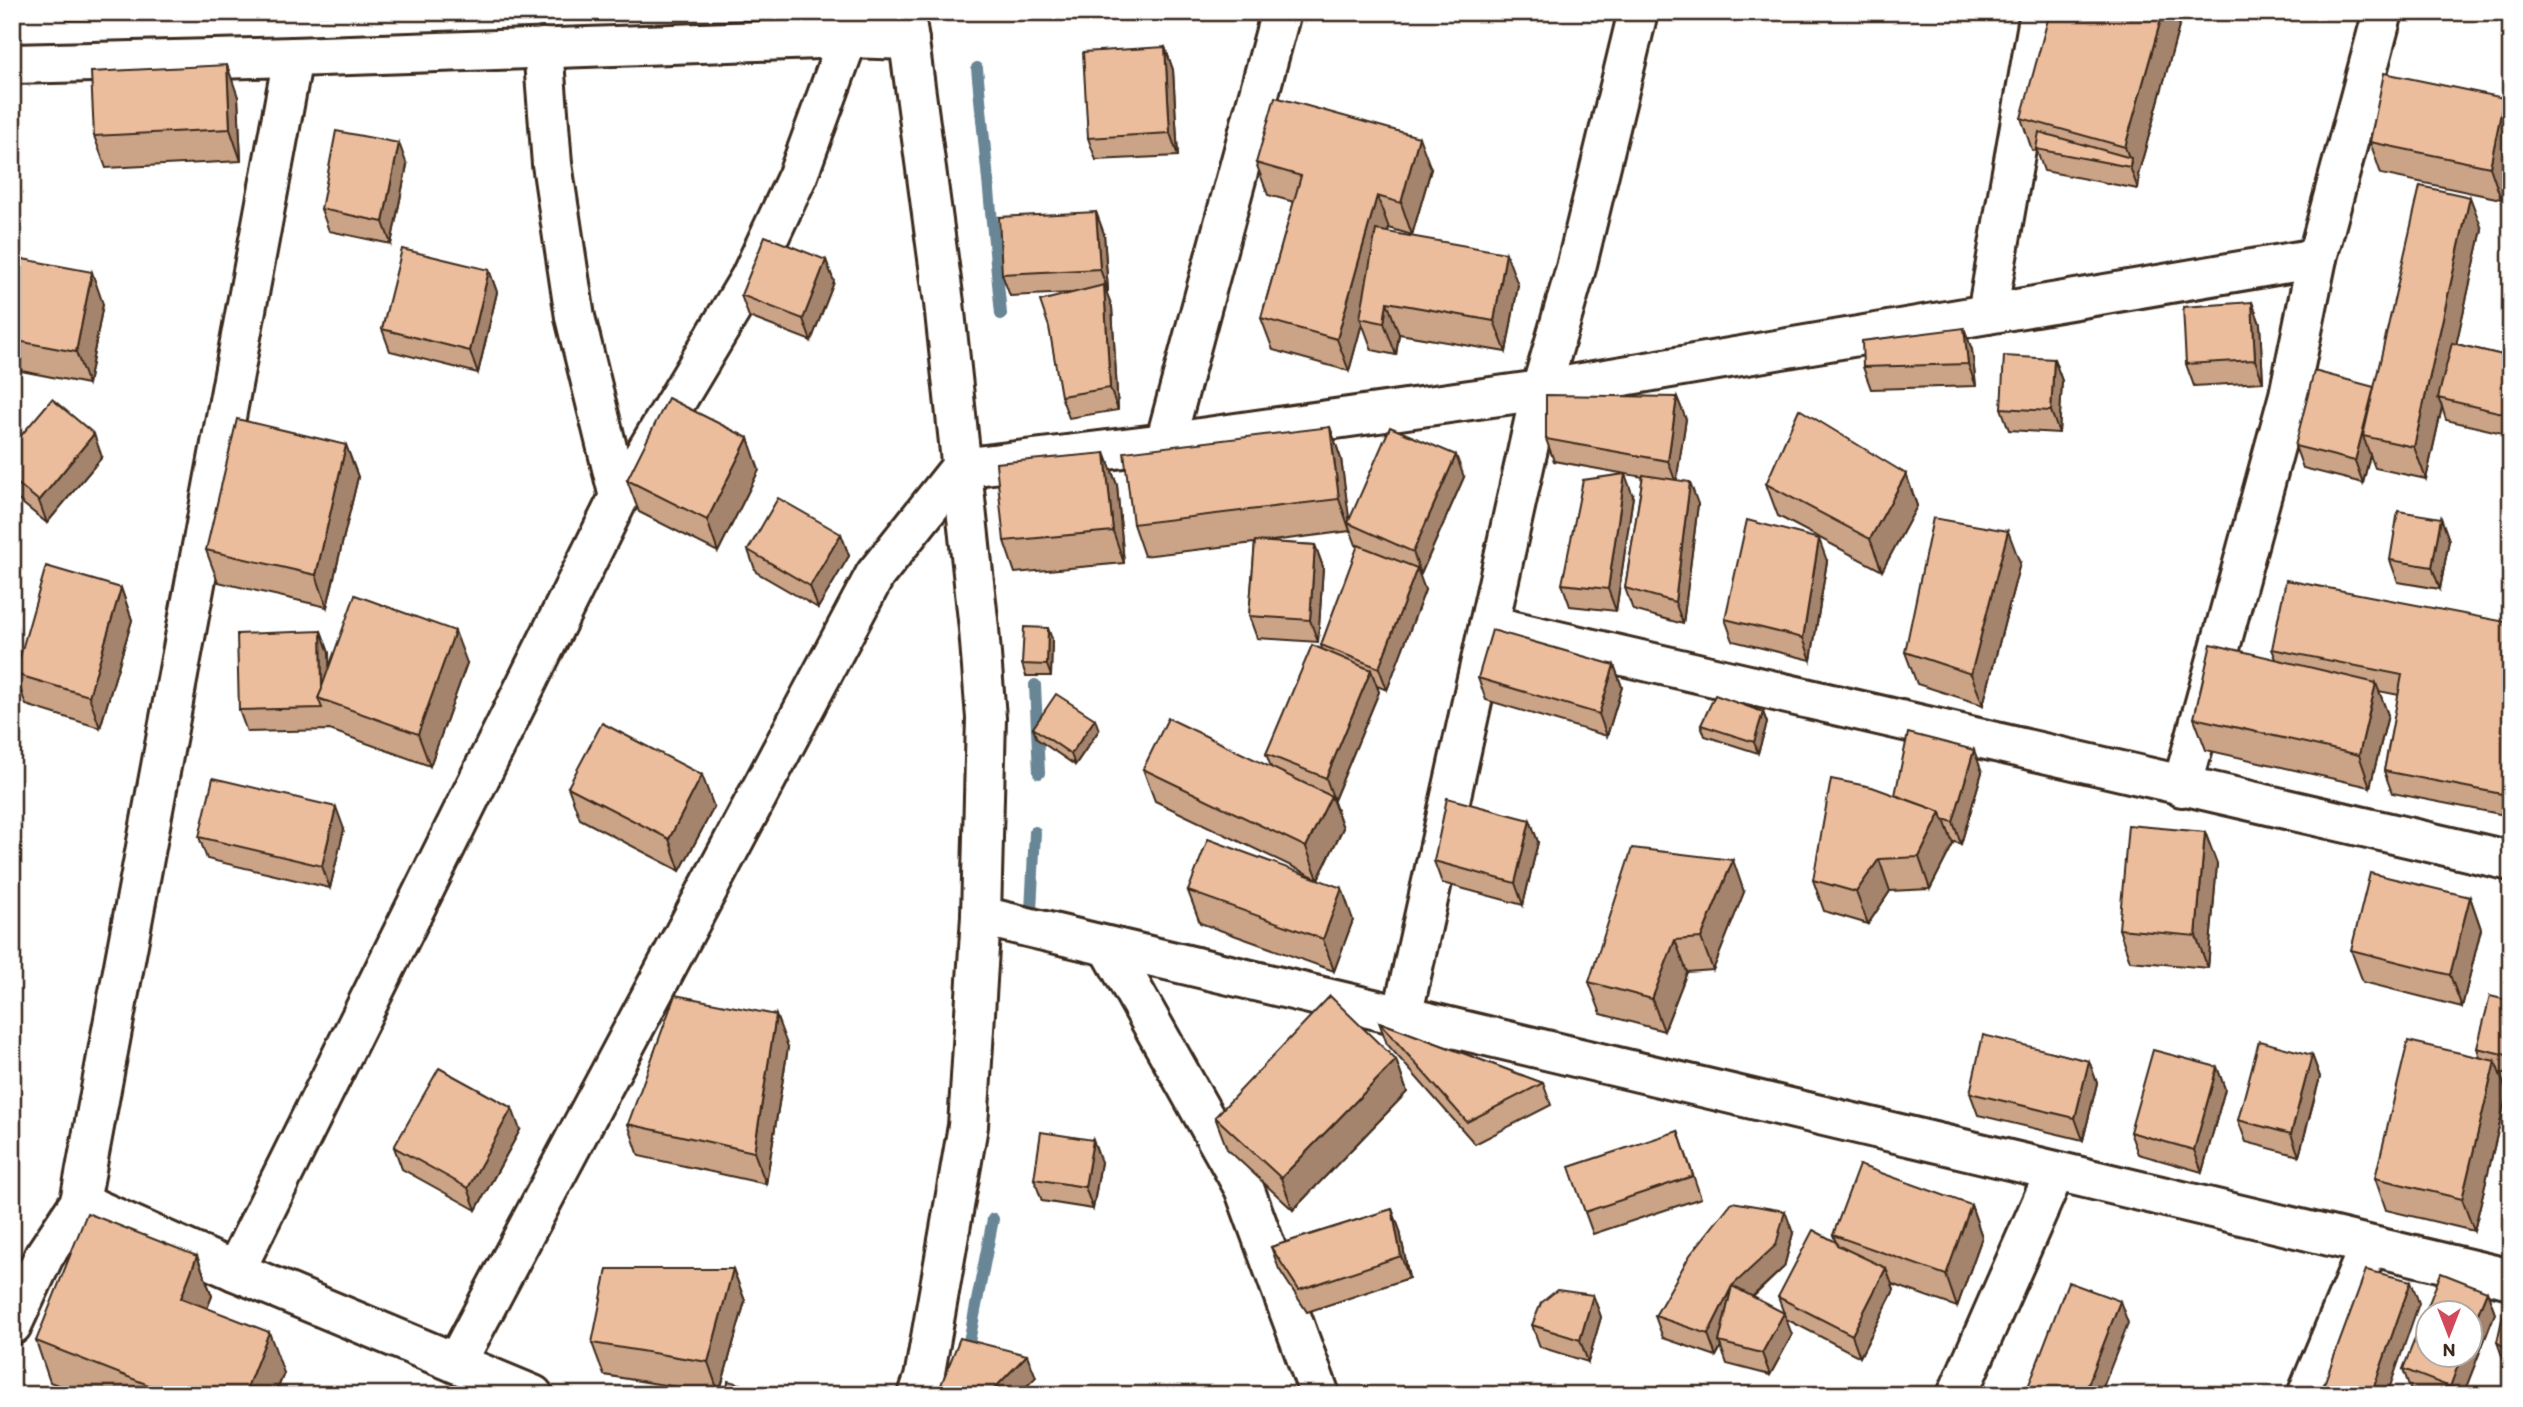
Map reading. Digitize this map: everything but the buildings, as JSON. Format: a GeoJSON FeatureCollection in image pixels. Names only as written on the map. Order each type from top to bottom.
{"type":"FeatureCollection","features":[{"type":"Feature","properties":{"kind":"street"},"geometry":{"type":"LineString","coordinates":[[1165,443],[1281,12]]}},
{"type":"Feature","properties":{"kind":"street"},"geometry":{"type":"LineString","coordinates":[[1402,1017],[1541,390],[1576,268],[1638,12]]}},
{"type":"Feature","properties":{"kind":"street"},"geometry":{"type":"LineString","coordinates":[[1987,314],[2040,12]]}},
{"type":"Feature","properties":{"kind":"street"},"geometry":{"type":"LineString","coordinates":[[2182,787],[2289,396],[2318,258],[2383,12]]}},
{"type":"Feature","properties":{"kind":"street"},"geometry":{"type":"LineString","coordinates":[[12,64],[848,38],[907,26],[944,303],[986,718],[981,916],[968,1126],[924,1378],[918,1395]]}},
{"type":"Feature","properties":{"kind":"street"},"geometry":{"type":"LineString","coordinates":[[235,1271],[619,497],[750,278],[798,175],[848,38]]}},
{"type":"Feature","properties":{"kind":"street"},"geometry":{"type":"LineString","coordinates":[[543,48],[552,164],[575,317],[619,497]]}},
{"type":"Feature","properties":{"kind":"street"},"geometry":{"type":"LineString","coordinates":[[12,1325],[44,1256],[80,1202],[293,57]]}},
{"type":"Feature","properties":{"kind":"street"},"geometry":{"type":"LineString","coordinates":[[456,1363],[875,575],[960,468],[1165,443],[1541,390],[2318,258]]}},
{"type":"Feature","properties":{"kind":"street"},"geometry":{"type":"LineString","coordinates":[[1489,625],[2511,861]]}},
{"type":"Feature","properties":{"kind":"street"},"geometry":{"type":"LineString","coordinates":[[981,916],[2511,1279]]}},
{"type":"Feature","properties":{"kind":"street"},"geometry":{"type":"LineString","coordinates":[[1109,947],[1244,1188],[1320,1395]]}},
{"type":"Feature","properties":{"kind":"street"},"geometry":{"type":"LineString","coordinates":[[1957,1395],[2054,1172]]}},
{"type":"Feature","properties":{"kind":"street"},"geometry":{"type":"LineString","coordinates":[[80,1202],[235,1271],[533,1395]]}},
{"type":"Feature","properties":{"kind":"street"},"geometry":{"type":"LineString","coordinates":[[2307,1395],[2369,1246]]}},
{"type":"Feature","properties":{"kind":"waterway"},"geometry":{"type":"LineString","coordinates":[[977,68],[1001,314]]}},
{"type":"Feature","properties":{"kind":"waterway"},"geometry":{"type":"LineString","coordinates":[[1035,685],[1039,773]]}},
{"type":"Feature","properties":{"kind":"waterway"},"geometry":{"type":"LineString","coordinates":[[1031,911],[1035,832]]}},
{"type":"Feature","properties":{"kind":"waterway"},"geometry":{"type":"LineString","coordinates":[[966,1357],[993,1219]]}}]}
